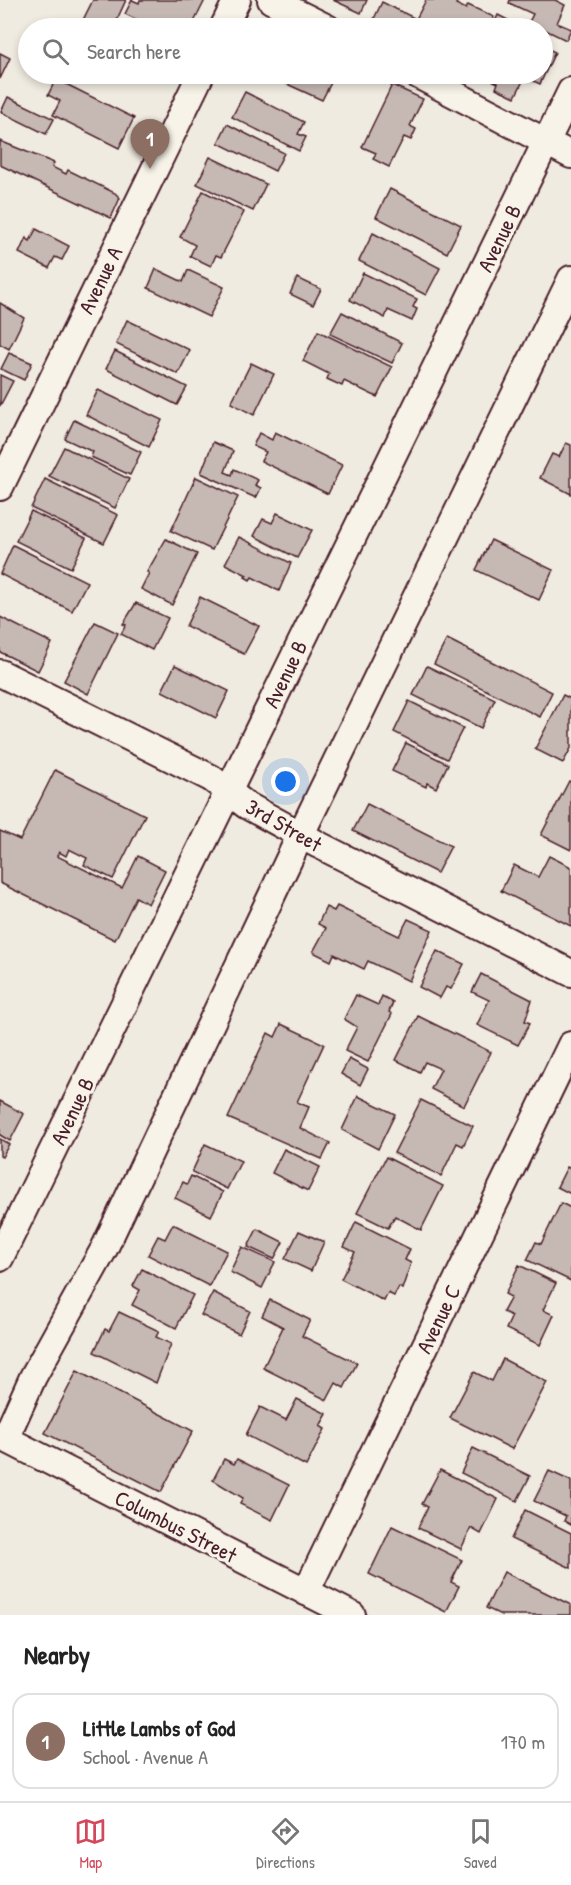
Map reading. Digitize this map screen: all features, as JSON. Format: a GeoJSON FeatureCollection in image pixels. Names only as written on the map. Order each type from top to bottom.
{"type":"FeatureCollection","features":[{"type":"Feature","properties":{"kind":"street"},"geometry":{"type":"LineString","coordinates":[[228,18],[237,0]]}},
{"type":"Feature","properties":{"kind":"street"},"geometry":{"type":"LineString","coordinates":[[271,0],[307,18]]}},
{"type":"Feature","properties":{"kind":"street","name":"Avenue A"},"geometry":{"type":"LineString","coordinates":[[0,487],[196,84]]}},
{"type":"Feature","properties":{"kind":"street"},"geometry":{"type":"LineString","coordinates":[[436,84],[547,140],[571,155]]}},
{"type":"Feature","properties":{"kind":"street","name":"Avenue B"},"geometry":{"type":"LineString","coordinates":[[0,1258],[571,91]]}},
{"type":"Feature","properties":{"kind":"street"},"geometry":{"type":"LineString","coordinates":[[2,1437],[104,1249],[301,834],[571,279]]}},
{"type":"Feature","properties":{"kind":"street","name":"3rd Street"},"geometry":{"type":"LineString","coordinates":[[0,674],[211,778],[246,805],[571,973]]}},
{"type":"Feature","properties":{"kind":"street","name":"Avenue C"},"geometry":{"type":"LineString","coordinates":[[306,1592],[571,1045]]}},
{"type":"Feature","properties":{"kind":"street","name":"Columbus Street"},"geometry":{"type":"LineString","coordinates":[[2,1437],[352,1615]]}},
{"type":"Feature","properties":{"kind":"building"},"geometry":{"type":"Polygon","coordinates":[[[93,0],[126,0],[118,18],[84,18],[93,0]]]}},
{"type":"Feature","properties":{"kind":"building"},"geometry":{"type":"Polygon","coordinates":[[[132,0],[139,3],[140,0],[205,0],[196,18],[134,18],[125,14],[132,0]]]}},
{"type":"Feature","properties":{"kind":"building"},"geometry":{"type":"Polygon","coordinates":[[[333,0],[367,0],[361,13],[333,0]]]}},
{"type":"Feature","properties":{"kind":"building"},"geometry":{"type":"Polygon","coordinates":[[[426,0],[458,0],[456,4],[466,9],[468,5],[494,17],[494,18],[417,18],[426,0]]]}},
{"type":"Feature","properties":{"kind":"building"},"geometry":{"type":"Polygon","coordinates":[[[510,0],[555,0],[565,5],[557,23],[571,29],[566,40],[553,34],[553,18],[531,18],[533,14],[509,3],[510,0]]]}},
{"type":"Feature","properties":{"kind":"building"},"geometry":{"type":"Polygon","coordinates":[[[382,2],[414,18],[374,18],[382,2]]]}},
{"type":"Feature","properties":{"kind":"building"},"geometry":{"type":"Polygon","coordinates":[[[0,53],[10,58],[0,79],[0,53]]]}},
{"type":"Feature","properties":{"kind":"building"},"geometry":{"type":"Polygon","coordinates":[[[54,84],[66,84],[134,118],[119,148],[53,115],[60,101],[48,95],[54,84]]]}},
{"type":"Feature","properties":{"kind":"building"},"geometry":{"type":"Polygon","coordinates":[[[287,84],[330,84],[322,100],[287,84]]]}},
{"type":"Feature","properties":{"kind":"building"},"geometry":{"type":"Polygon","coordinates":[[[498,84],[522,84],[515,97],[496,88],[498,84]]]}},
{"type":"Feature","properties":{"kind":"building"},"geometry":{"type":"Polygon","coordinates":[[[392,85],[423,99],[410,126],[416,129],[411,140],[404,137],[389,167],[373,159],[376,153],[362,147],[392,85]]]}},
{"type":"Feature","properties":{"kind":"building"},"geometry":{"type":"Polygon","coordinates":[[[245,92],[304,122],[298,134],[306,137],[299,151],[232,117],[245,92]]]}},
{"type":"Feature","properties":{"kind":"building"},"geometry":{"type":"Polygon","coordinates":[[[8,97],[54,119],[46,134],[1,112],[8,97]]]}},
{"type":"Feature","properties":{"kind":"building"},"geometry":{"type":"Polygon","coordinates":[[[227,124],[284,153],[275,171],[218,143],[227,124]]]}},
{"type":"Feature","properties":{"kind":"building"},"geometry":{"type":"Polygon","coordinates":[[[0,141],[54,163],[52,167],[66,174],[68,170],[115,193],[120,198],[111,218],[0,165],[0,141]]]}},
{"type":"Feature","properties":{"kind":"building"},"geometry":{"type":"Polygon","coordinates":[[[210,157],[266,184],[253,211],[197,184],[210,157]]]}},
{"type":"Feature","properties":{"kind":"building"},"geometry":{"type":"Polygon","coordinates":[[[390,189],[461,225],[447,253],[376,217],[390,189]]]}},
{"type":"Feature","properties":{"kind":"building"},"geometry":{"type":"Polygon","coordinates":[[[203,191],[244,212],[221,257],[216,255],[211,266],[190,256],[195,245],[180,237],[203,191]]]}},
{"type":"Feature","properties":{"kind":"building"},"geometry":{"type":"Polygon","coordinates":[[[36,229],[69,246],[62,260],[55,257],[49,268],[19,253],[26,238],[30,241],[36,229]]]}},
{"type":"Feature","properties":{"kind":"building"},"geometry":{"type":"Polygon","coordinates":[[[373,233],[440,268],[426,295],[359,261],[373,233]]]}},
{"type":"Feature","properties":{"kind":"building"},"geometry":{"type":"Polygon","coordinates":[[[156,269],[183,282],[188,270],[224,287],[209,317],[148,288],[156,269]]]}},
{"type":"Feature","properties":{"kind":"building"},"geometry":{"type":"Polygon","coordinates":[[[363,273],[417,299],[413,307],[417,309],[412,321],[388,310],[385,318],[350,300],[363,273]]]}},
{"type":"Feature","properties":{"kind":"building"},"geometry":{"type":"Polygon","coordinates":[[[297,278],[321,289],[313,305],[290,294],[297,278]]]}},
{"type":"Feature","properties":{"kind":"building"},"geometry":{"type":"Polygon","coordinates":[[[0,303],[24,318],[9,349],[0,344],[0,303]]]}},
{"type":"Feature","properties":{"kind":"building"},"geometry":{"type":"Polygon","coordinates":[[[342,312],[402,343],[392,363],[330,334],[342,312]]]}},
{"type":"Feature","properties":{"kind":"building"},"geometry":{"type":"Polygon","coordinates":[[[127,320],[190,350],[178,374],[116,344],[127,320]]]}},
{"type":"Feature","properties":{"kind":"building"},"geometry":{"type":"Polygon","coordinates":[[[318,331],[392,367],[377,397],[344,381],[342,386],[327,379],[329,374],[303,361],[318,331]]]}},
{"type":"Feature","properties":{"kind":"building"},"geometry":{"type":"Polygon","coordinates":[[[115,351],[187,387],[177,405],[106,369],[115,351]]]}},
{"type":"Feature","properties":{"kind":"building"},"geometry":{"type":"Polygon","coordinates":[[[9,353],[32,363],[24,380],[1,369],[9,353]]]}},
{"type":"Feature","properties":{"kind":"building"},"geometry":{"type":"Polygon","coordinates":[[[251,363],[274,374],[254,415],[231,403],[251,363]]]}},
{"type":"Feature","properties":{"kind":"building"},"geometry":{"type":"Polygon","coordinates":[[[0,375],[13,381],[0,406],[0,375]]]}},
{"type":"Feature","properties":{"kind":"building"},"geometry":{"type":"Polygon","coordinates":[[[98,390],[162,420],[149,447],[86,415],[98,390]]]}},
{"type":"Feature","properties":{"kind":"building"},"geometry":{"type":"Polygon","coordinates":[[[74,420],[141,452],[130,475],[91,457],[93,452],[65,439],[74,420]]]}},
{"type":"Feature","properties":{"kind":"building"},"geometry":{"type":"Polygon","coordinates":[[[275,432],[342,465],[328,494],[261,461],[266,452],[253,446],[259,433],[272,440],[275,432]]]}},
{"type":"Feature","properties":{"kind":"building"},"geometry":{"type":"Polygon","coordinates":[[[213,442],[233,451],[225,472],[232,475],[234,469],[258,480],[255,485],[261,488],[256,498],[201,473],[213,442]]]}},
{"type":"Feature","properties":{"kind":"building"},"geometry":{"type":"Polygon","coordinates":[[[566,443],[571,445],[571,494],[540,478],[552,454],[559,457],[566,443]]]}},
{"type":"Feature","properties":{"kind":"building"},"geometry":{"type":"Polygon","coordinates":[[[64,447],[129,479],[115,508],[49,476],[64,447]]]}},
{"type":"Feature","properties":{"kind":"building"},"geometry":{"type":"Polygon","coordinates":[[[196,477],[238,497],[212,550],[171,531],[196,477]]]}},
{"type":"Feature","properties":{"kind":"building"},"geometry":{"type":"Polygon","coordinates":[[[45,479],[118,515],[104,543],[31,508],[45,479]]]}},
{"type":"Feature","properties":{"kind":"building"},"geometry":{"type":"Polygon","coordinates":[[[31,511],[86,538],[71,568],[16,541],[31,511]]]}},
{"type":"Feature","properties":{"kind":"building"},"geometry":{"type":"Polygon","coordinates":[[[277,513],[312,530],[297,558],[254,536],[263,519],[272,523],[277,513]]]}},
{"type":"Feature","properties":{"kind":"building"},"geometry":{"type":"Polygon","coordinates":[[[239,537],[291,563],[279,591],[252,577],[250,580],[245,577],[247,575],[225,564],[239,537]]]}},
{"type":"Feature","properties":{"kind":"building"},"geometry":{"type":"Polygon","coordinates":[[[166,539],[197,554],[172,605],[141,589],[149,573],[147,572],[166,539]]]}},
{"type":"Feature","properties":{"kind":"building"},"geometry":{"type":"Polygon","coordinates":[[[491,540],[553,570],[539,600],[476,570],[491,540]]]}},
{"type":"Feature","properties":{"kind":"building"},"geometry":{"type":"Polygon","coordinates":[[[13,545],[87,582],[72,611],[0,574],[13,545]]]}},
{"type":"Feature","properties":{"kind":"building"},"geometry":{"type":"Polygon","coordinates":[[[200,597],[259,626],[244,654],[186,626],[200,597]]]}},
{"type":"Feature","properties":{"kind":"building"},"geometry":{"type":"Polygon","coordinates":[[[136,603],[168,618],[152,650],[121,634],[126,625],[123,624],[136,603]]]}},
{"type":"Feature","properties":{"kind":"building"},"geometry":{"type":"Polygon","coordinates":[[[0,617],[52,643],[38,671],[0,652],[0,617]]]}},
{"type":"Feature","properties":{"kind":"building"},"geometry":{"type":"Polygon","coordinates":[[[95,622],[118,633],[88,694],[64,681],[95,622]]]}},
{"type":"Feature","properties":{"kind":"building"},"geometry":{"type":"Polygon","coordinates":[[[447,639],[552,692],[540,717],[434,664],[447,639]]]}},
{"type":"Feature","properties":{"kind":"building"},"geometry":{"type":"Polygon","coordinates":[[[175,665],[229,691],[216,718],[162,691],[175,665]]]}},
{"type":"Feature","properties":{"kind":"building"},"geometry":{"type":"Polygon","coordinates":[[[427,666],[495,699],[481,728],[413,695],[427,666]]]}},
{"type":"Feature","properties":{"kind":"building"},"geometry":{"type":"Polygon","coordinates":[[[563,695],[571,699],[571,748],[563,763],[535,749],[563,695]]]}},
{"type":"Feature","properties":{"kind":"building"},"geometry":{"type":"Polygon","coordinates":[[[409,701],[463,728],[447,759],[394,732],[409,701]]]}},
{"type":"Feature","properties":{"kind":"building"},"geometry":{"type":"Polygon","coordinates":[[[406,743],[448,764],[436,788],[427,783],[426,787],[392,771],[406,743]]]}},
{"type":"Feature","properties":{"kind":"building"},"geometry":{"type":"Polygon","coordinates":[[[55,770],[145,815],[113,879],[84,865],[87,858],[69,849],[66,856],[59,852],[57,856],[122,888],[138,856],[165,870],[148,904],[136,897],[115,940],[0,883],[0,831],[20,840],[55,770]]]}},
{"type":"Feature","properties":{"kind":"building"},"geometry":{"type":"Polygon","coordinates":[[[569,781],[571,782],[571,850],[541,835],[569,781]]]}},
{"type":"Feature","properties":{"kind":"building"},"geometry":{"type":"Polygon","coordinates":[[[367,804],[451,846],[437,873],[353,831],[367,804]]]}},
{"type":"Feature","properties":{"kind":"building"},"geometry":{"type":"Polygon","coordinates":[[[549,856],[571,867],[571,926],[501,891],[514,865],[538,877],[549,856]]]}},
{"type":"Feature","properties":{"kind":"building"},"geometry":{"type":"Polygon","coordinates":[[[337,906],[399,936],[408,919],[432,930],[409,981],[368,961],[364,969],[334,954],[331,961],[313,952],[326,928],[318,924],[326,907],[334,911],[337,906]]]}},
{"type":"Feature","properties":{"kind":"building"},"geometry":{"type":"Polygon","coordinates":[[[437,951],[464,964],[451,989],[446,987],[440,998],[419,987],[437,951]]]}},
{"type":"Feature","properties":{"kind":"building"},"geometry":{"type":"Polygon","coordinates":[[[481,974],[532,1000],[525,1021],[530,1023],[518,1045],[477,1025],[489,1000],[472,992],[481,974]]]}},
{"type":"Feature","properties":{"kind":"building"},"geometry":{"type":"Polygon","coordinates":[[[356,995],[378,1005],[382,996],[393,1002],[389,1012],[392,1014],[368,1062],[345,1051],[357,1027],[344,1019],[356,995]]]}},
{"type":"Feature","properties":{"kind":"building"},"geometry":{"type":"Polygon","coordinates":[[[418,1016],[491,1052],[464,1106],[431,1089],[441,1069],[425,1062],[420,1072],[396,1060],[418,1016]]]}},
{"type":"Feature","properties":{"kind":"building"},"geometry":{"type":"Polygon","coordinates":[[[281,1024],[324,1044],[297,1102],[309,1107],[300,1128],[330,1143],[322,1159],[228,1118],[268,1033],[275,1037],[281,1024]]]}},
{"type":"Feature","properties":{"kind":"building"},"geometry":{"type":"Polygon","coordinates":[[[349,1059],[368,1069],[360,1085],[341,1074],[349,1059]]]}},
{"type":"Feature","properties":{"kind":"building"},"geometry":{"type":"Polygon","coordinates":[[[358,1096],[395,1114],[378,1149],[342,1130],[358,1096]]]}},
{"type":"Feature","properties":{"kind":"building"},"geometry":{"type":"Polygon","coordinates":[[[421,1100],[473,1126],[463,1146],[457,1143],[441,1176],[394,1153],[421,1100]]]}},
{"type":"Feature","properties":{"kind":"building"},"geometry":{"type":"Polygon","coordinates":[[[0,1101],[24,1114],[10,1141],[0,1135],[0,1101]]]}},
{"type":"Feature","properties":{"kind":"building"},"geometry":{"type":"Polygon","coordinates":[[[0,1139],[9,1144],[2,1157],[0,1156],[0,1139]]]}},
{"type":"Feature","properties":{"kind":"building"},"geometry":{"type":"Polygon","coordinates":[[[205,1144],[241,1161],[227,1189],[192,1172],[205,1144]]]}},
{"type":"Feature","properties":{"kind":"building"},"geometry":{"type":"Polygon","coordinates":[[[284,1149],[320,1167],[308,1191],[272,1173],[284,1149]]]}},
{"type":"Feature","properties":{"kind":"building"},"geometry":{"type":"Polygon","coordinates":[[[386,1157],[443,1186],[421,1230],[395,1216],[388,1228],[357,1213],[386,1157]]]}},
{"type":"Feature","properties":{"kind":"building"},"geometry":{"type":"Polygon","coordinates":[[[567,1167],[571,1169],[571,1194],[557,1187],[567,1167]]]}},
{"type":"Feature","properties":{"kind":"building"},"geometry":{"type":"Polygon","coordinates":[[[191,1176],[223,1192],[211,1216],[175,1198],[183,1182],[187,1184],[191,1176]]]}},
{"type":"Feature","properties":{"kind":"building"},"geometry":{"type":"Polygon","coordinates":[[[561,1203],[571,1208],[571,1281],[527,1260],[536,1242],[541,1244],[561,1203]]]}},
{"type":"Feature","properties":{"kind":"building"},"geometry":{"type":"Polygon","coordinates":[[[356,1222],[410,1249],[405,1260],[411,1263],[402,1289],[399,1287],[394,1296],[388,1293],[384,1301],[341,1279],[355,1252],[344,1247],[356,1222]]]}},
{"type":"Feature","properties":{"kind":"building"},"geometry":{"type":"Polygon","coordinates":[[[173,1224],[227,1251],[209,1286],[148,1255],[158,1236],[165,1239],[173,1224]]]}},
{"type":"Feature","properties":{"kind":"building"},"geometry":{"type":"Polygon","coordinates":[[[257,1229],[283,1242],[274,1259],[248,1247],[257,1229]]]}},
{"type":"Feature","properties":{"kind":"building"},"geometry":{"type":"Polygon","coordinates":[[[299,1231],[324,1242],[311,1271],[285,1259],[299,1231]]]}},
{"type":"Feature","properties":{"kind":"building"},"geometry":{"type":"Polygon","coordinates":[[[242,1247],[275,1262],[262,1288],[230,1272],[242,1247]]]}},
{"type":"Feature","properties":{"kind":"building"},"geometry":{"type":"Polygon","coordinates":[[[519,1265],[556,1283],[543,1310],[554,1315],[540,1345],[506,1329],[512,1316],[503,1312],[511,1297],[505,1294],[519,1265]]]}},
{"type":"Feature","properties":{"kind":"building"},"geometry":{"type":"Polygon","coordinates":[[[142,1269],[193,1295],[176,1328],[132,1305],[140,1290],[133,1286],[142,1269]]]}},
{"type":"Feature","properties":{"kind":"building"},"geometry":{"type":"Polygon","coordinates":[[[213,1292],[250,1311],[239,1334],[201,1315],[213,1292]]]}},
{"type":"Feature","properties":{"kind":"building"},"geometry":{"type":"Polygon","coordinates":[[[270,1300],[310,1320],[302,1336],[357,1363],[344,1388],[336,1383],[327,1400],[263,1368],[283,1327],[262,1316],[270,1300]]]}},
{"type":"Feature","properties":{"kind":"building"},"geometry":{"type":"Polygon","coordinates":[[[119,1312],[159,1331],[156,1337],[171,1344],[156,1383],[94,1352],[105,1329],[109,1331],[119,1312]]]}},
{"type":"Feature","properties":{"kind":"building"},"geometry":{"type":"Polygon","coordinates":[[[503,1359],[547,1382],[512,1449],[450,1418],[474,1372],[492,1381],[503,1359]]]}},
{"type":"Feature","properties":{"kind":"building"},"geometry":{"type":"Polygon","coordinates":[[[77,1371],[193,1431],[161,1492],[45,1433],[77,1371]]]}},
{"type":"Feature","properties":{"kind":"building"},"geometry":{"type":"Polygon","coordinates":[[[297,1399],[327,1414],[320,1426],[325,1429],[306,1466],[246,1435],[260,1407],[286,1420],[297,1399]]]}},
{"type":"Feature","properties":{"kind":"building"},"geometry":{"type":"Polygon","coordinates":[[[473,1448],[530,1476],[517,1501],[461,1473],[473,1448]]]}},
{"type":"Feature","properties":{"kind":"building"},"geometry":{"type":"Polygon","coordinates":[[[224,1459],[234,1464],[237,1459],[289,1485],[272,1520],[240,1504],[243,1498],[213,1480],[224,1459]]]}},
{"type":"Feature","properties":{"kind":"building"},"geometry":{"type":"Polygon","coordinates":[[[440,1470],[498,1499],[481,1534],[471,1528],[461,1549],[418,1528],[428,1507],[422,1504],[440,1470]]]}},
{"type":"Feature","properties":{"kind":"building"},"geometry":{"type":"Polygon","coordinates":[[[549,1471],[571,1481],[571,1525],[564,1521],[566,1516],[534,1501],[549,1471]]]}},
{"type":"Feature","properties":{"kind":"building"},"geometry":{"type":"Polygon","coordinates":[[[525,1510],[571,1533],[571,1568],[511,1539],[525,1510]]]}},
{"type":"Feature","properties":{"kind":"building"},"geometry":{"type":"Polygon","coordinates":[[[392,1526],[462,1560],[451,1582],[459,1586],[446,1612],[369,1574],[392,1526]]]}},
{"type":"Feature","properties":{"kind":"building"},"geometry":{"type":"Polygon","coordinates":[[[504,1572],[571,1605],[571,1615],[501,1615],[486,1608],[504,1572]]]}},
{"type":"Feature","properties":{"kind":"place","name":"Little Lambs of God"},"geometry":{"type":"Point","coordinates":[150,169]}}]}
